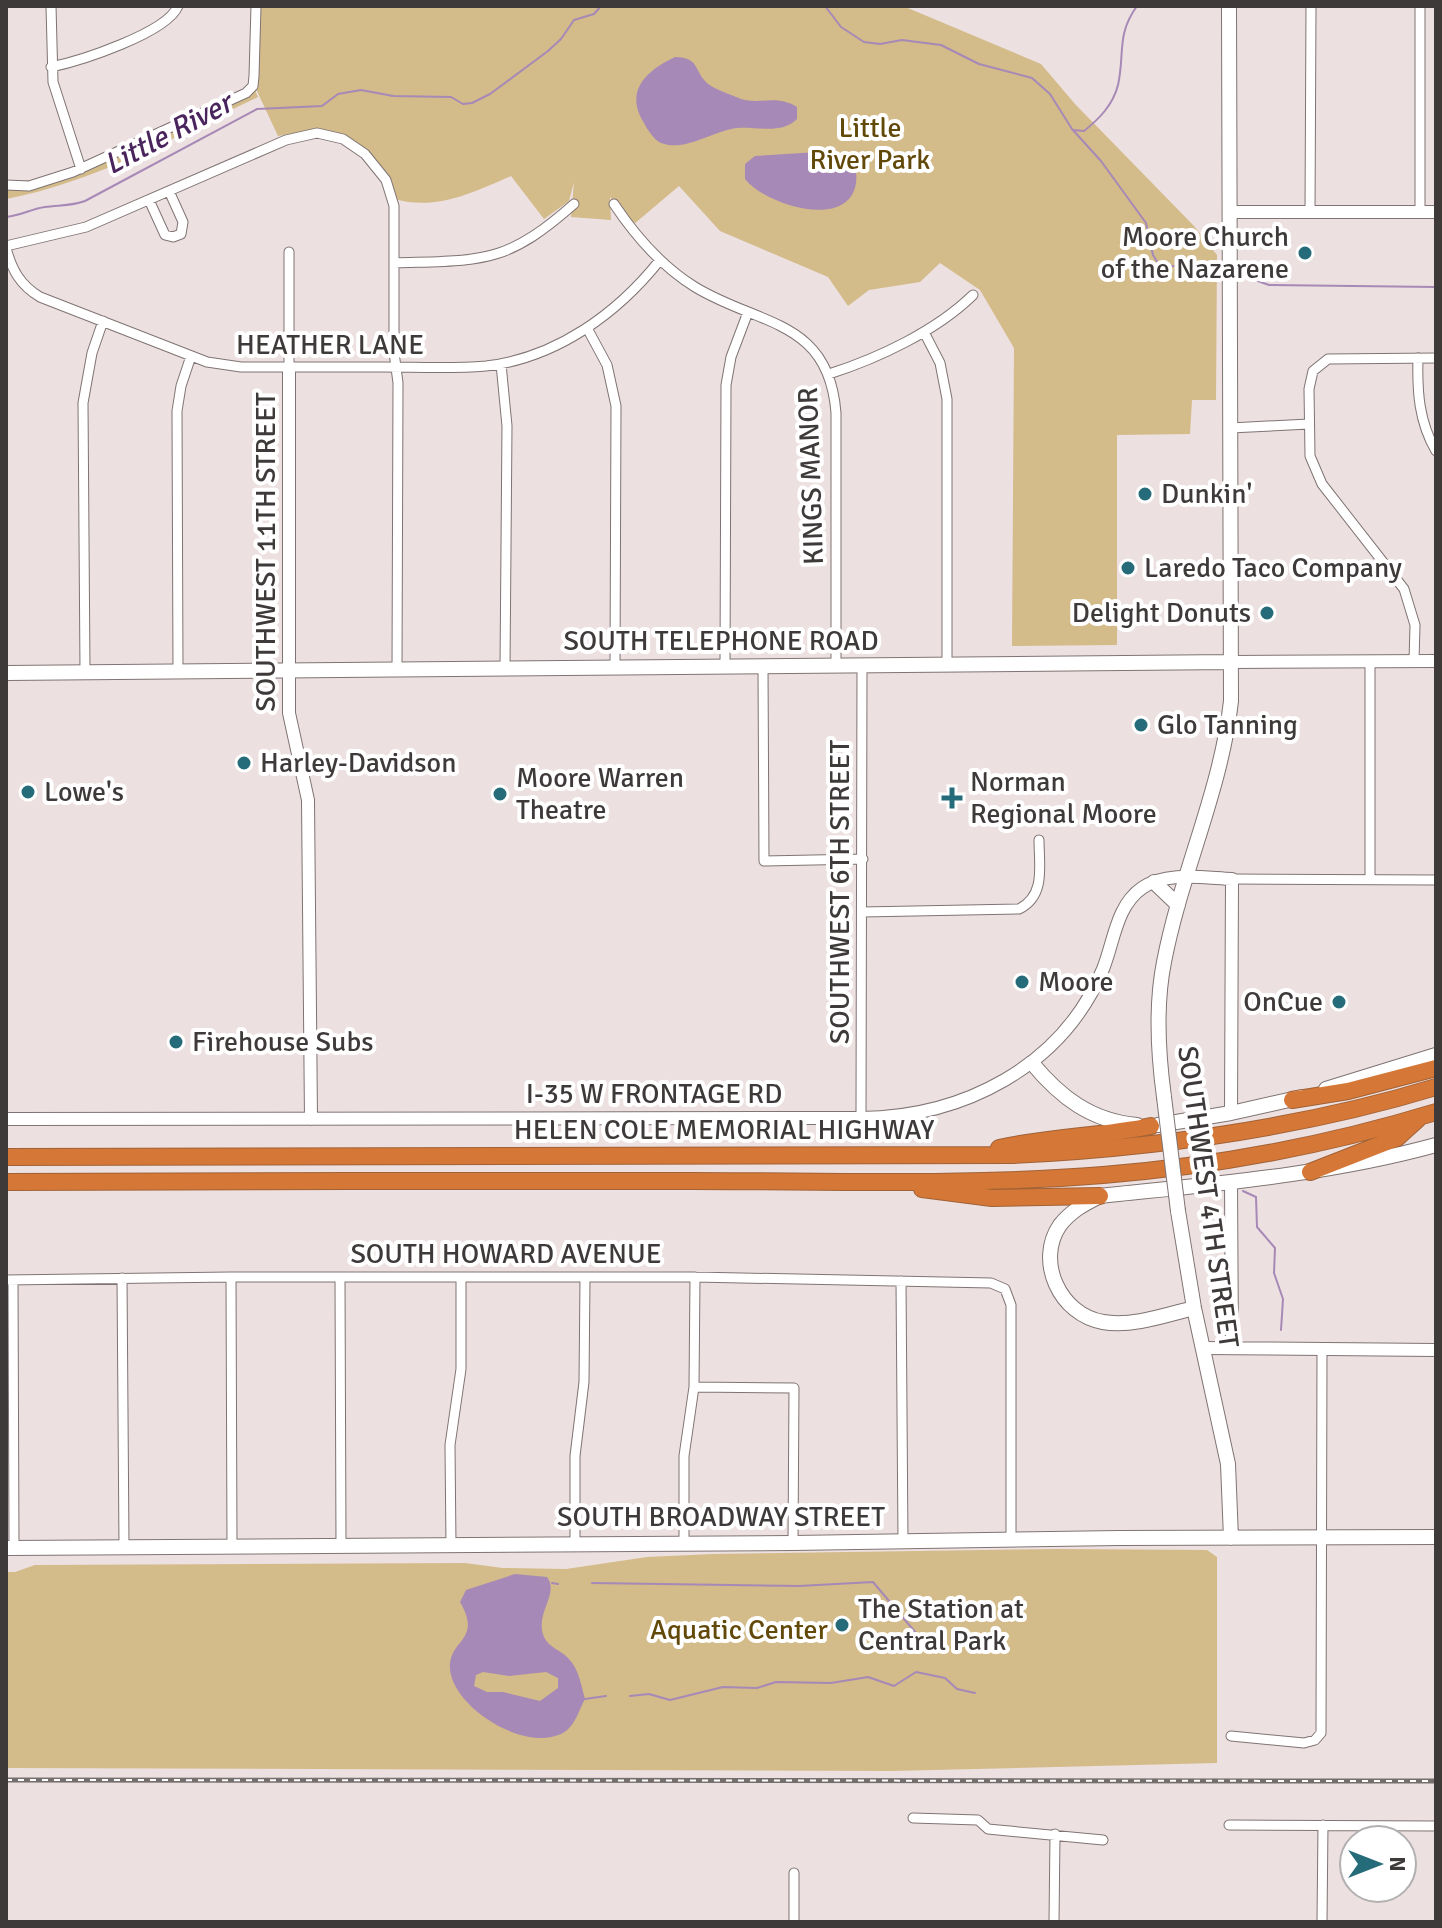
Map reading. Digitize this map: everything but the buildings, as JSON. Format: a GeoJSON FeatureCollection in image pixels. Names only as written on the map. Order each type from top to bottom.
{"type":"FeatureCollection","features":[{"type":"Feature","properties":{"kind":"highway"},"geometry":{"type":"LineString","coordinates":[[1292,1100],[1348,1091],[1436,1068]]}},
{"type":"Feature","properties":{"kind":"highway","name":"HELEN COLE MEMORIAL HIGHWAY"},"geometry":{"type":"LineString","coordinates":[[6,1157],[1013,1155],[1140,1147],[1224,1136],[1338,1113],[1436,1087]]}},
{"type":"Feature","properties":{"kind":"highway"},"geometry":{"type":"LineString","coordinates":[[1310,1172],[1397,1138],[1428,1115]]}},
{"type":"Feature","properties":{"kind":"highway","name":"HELEN COLE MEMORIAL HIGHWAY"},"geometry":{"type":"LineString","coordinates":[[6,1182],[1012,1180],[1141,1172],[1260,1155],[1345,1138],[1428,1115]]}},
{"type":"Feature","properties":{"kind":"highway"},"geometry":{"type":"LineString","coordinates":[[970,1155],[1032,1141],[1115,1133],[1151,1126]]}},
{"type":"Feature","properties":{"kind":"highway"},"geometry":{"type":"LineString","coordinates":[[877,1181],[971,1197],[1100,1196]]}},
{"type":"Feature","properties":{"kind":"main road","name":"SOUTHWEST 4TH STREET"},"geometry":{"type":"LineString","coordinates":[[1229,6],[1232,662],[1226,740],[1215,790],[1178,905],[1164,964],[1159,1003],[1159,1062],[1194,1308],[1228,1468],[1231,1538]]}},
{"type":"Feature","properties":{"kind":"main road","name":"SOUTH TELEPHONE ROAD"},"geometry":{"type":"LineString","coordinates":[[6,673],[1232,662]]}},
{"type":"Feature","properties":{"kind":"main road"},"geometry":{"type":"LineString","coordinates":[[1154,882],[1178,905]]}},
{"type":"Feature","properties":{"kind":"main road"},"geometry":{"type":"LineString","coordinates":[[1032,1063],[1058,1091],[1085,1111],[1112,1122],[1151,1126],[1292,1100],[1436,1055]]}},
{"type":"Feature","properties":{"kind":"main road"},"geometry":{"type":"LineString","coordinates":[[1194,1308],[1115,1323],[1092,1319],[1067,1303],[1053,1278],[1051,1258],[1059,1226],[1070,1213],[1100,1196],[1310,1172],[1436,1145]]}},
{"type":"Feature","properties":{"kind":"main road","name":"SOUTH BROADWAY STREET"},"geometry":{"type":"LineString","coordinates":[[10,1548],[1436,1537]]}},
{"type":"Feature","properties":{"kind":"street"},"geometry":{"type":"LineString","coordinates":[[51,6],[51,67],[55,92],[81,169]]}},
{"type":"Feature","properties":{"kind":"street"},"geometry":{"type":"LineString","coordinates":[[51,67],[87,58],[160,26],[174,15],[178,6]]}},
{"type":"Feature","properties":{"kind":"street"},"geometry":{"type":"LineString","coordinates":[[6,185],[29,186],[81,169],[246,93],[253,86],[256,6]]}},
{"type":"Feature","properties":{"kind":"street"},"geometry":{"type":"LineString","coordinates":[[1310,212],[1311,6]]}},
{"type":"Feature","properties":{"kind":"street"},"geometry":{"type":"LineString","coordinates":[[1420,6],[1420,212]]}},
{"type":"Feature","properties":{"kind":"street"},"geometry":{"type":"LineString","coordinates":[[6,247],[86,227],[286,140],[317,133],[343,139],[365,154],[386,180],[394,206],[397,671]]}},
{"type":"Feature","properties":{"kind":"street"},"geometry":{"type":"LineString","coordinates":[[149,200],[165,235],[177,237],[184,226],[169,191]]}},
{"type":"Feature","properties":{"kind":"street"},"geometry":{"type":"LineString","coordinates":[[395,263],[461,262],[499,255],[534,238],[574,204]]}},
{"type":"Feature","properties":{"kind":"street","name":"KINGS MANOR"},"geometry":{"type":"LineString","coordinates":[[614,204],[630,228],[660,260],[708,294],[783,326],[804,340],[816,352],[829,374],[836,413],[836,666]]}},
{"type":"Feature","properties":{"kind":"street"},"geometry":{"type":"LineString","coordinates":[[1231,212],[1436,212]]}},
{"type":"Feature","properties":{"kind":"street","name":"HEATHER LANE"},"geometry":{"type":"LineString","coordinates":[[6,247],[12,268],[30,291],[223,366],[466,367],[501,364],[547,349],[587,328],[627,298],[660,260]]}},
{"type":"Feature","properties":{"kind":"street"},"geometry":{"type":"LineString","coordinates":[[289,252],[289,367]]}},
{"type":"Feature","properties":{"kind":"street"},"geometry":{"type":"LineString","coordinates":[[829,374],[924,332],[973,295]]}},
{"type":"Feature","properties":{"kind":"street"},"geometry":{"type":"LineString","coordinates":[[725,666],[726,385],[731,357],[748,312]]}},
{"type":"Feature","properties":{"kind":"street"},"geometry":{"type":"LineString","coordinates":[[85,671],[83,403],[92,353],[103,321]]}},
{"type":"Feature","properties":{"kind":"street"},"geometry":{"type":"LineString","coordinates":[[587,328],[607,365],[616,406],[615,667]]}},
{"type":"Feature","properties":{"kind":"street"},"geometry":{"type":"LineString","coordinates":[[924,332],[940,363],[947,399],[947,665]]}},
{"type":"Feature","properties":{"kind":"street"},"geometry":{"type":"LineString","coordinates":[[178,671],[177,411],[191,356]]}},
{"type":"Feature","properties":{"kind":"street"},"geometry":{"type":"LineString","coordinates":[[1414,661],[1416,633],[1409,600],[1393,574],[1315,474],[1310,456],[1309,381],[1322,361],[1336,358],[1436,358]]}},
{"type":"Feature","properties":{"kind":"street"},"geometry":{"type":"LineString","coordinates":[[1418,358],[1418,403],[1436,451]]}},
{"type":"Feature","properties":{"kind":"street"},"geometry":{"type":"LineString","coordinates":[[501,364],[507,426],[505,668]]}},
{"type":"Feature","properties":{"kind":"street","name":"SOUTHWEST 11TH STREET"},"geometry":{"type":"LineString","coordinates":[[289,367],[289,671],[291,727],[308,800],[311,1119]]}},
{"type":"Feature","properties":{"kind":"street"},"geometry":{"type":"LineString","coordinates":[[1230,428],[1309,424]]}},
{"type":"Feature","properties":{"kind":"street"},"geometry":{"type":"LineString","coordinates":[[1370,661],[1370,879]]}},
{"type":"Feature","properties":{"kind":"street","name":"SOUTH TELEPHONE ROAD"},"geometry":{"type":"LineString","coordinates":[[1232,662],[1436,661]]}},
{"type":"Feature","properties":{"kind":"street","name":"SOUTHWEST 6TH STREET"},"geometry":{"type":"LineString","coordinates":[[861,1118],[862,666]]}},
{"type":"Feature","properties":{"kind":"street"},"geometry":{"type":"LineString","coordinates":[[763,667],[764,861],[863,859]]}},
{"type":"Feature","properties":{"kind":"street"},"geometry":{"type":"LineString","coordinates":[[862,912],[1012,910],[1027,904],[1033,899],[1039,881],[1039,840]]}},
{"type":"Feature","properties":{"kind":"street"},"geometry":{"type":"LineString","coordinates":[[1154,882],[1186,878],[1436,880]]}},
{"type":"Feature","properties":{"kind":"street"},"geometry":{"type":"LineString","coordinates":[[1231,1113],[1232,879]]}},
{"type":"Feature","properties":{"kind":"street","name":"I-35 W FRONTAGE RD"},"geometry":{"type":"LineString","coordinates":[[6,1119],[905,1116],[958,1103],[1001,1083],[1032,1063],[1063,1030],[1091,991],[1101,973],[1126,903],[1139,890],[1154,882]]}},
{"type":"Feature","properties":{"kind":"street"},"geometry":{"type":"LineString","coordinates":[[1231,1182],[1232,1348]]}},
{"type":"Feature","properties":{"kind":"street"},"geometry":{"type":"LineString","coordinates":[[231,1277],[232,1547]]}},
{"type":"Feature","properties":{"kind":"street"},"geometry":{"type":"LineString","coordinates":[[451,1546],[450,1445],[461,1369],[461,1277]]}},
{"type":"Feature","properties":{"kind":"street"},"geometry":{"type":"LineString","coordinates":[[684,1543],[684,1456],[694,1387],[695,1277]]}},
{"type":"Feature","properties":{"kind":"street","name":"SOUTH HOWARD AVENUE"},"geometry":{"type":"LineString","coordinates":[[9,1280],[695,1277],[991,1283],[1005,1289],[1011,1305],[1011,1540]]}},
{"type":"Feature","properties":{"kind":"street"},"geometry":{"type":"LineString","coordinates":[[122,1278],[124,1547]]}},
{"type":"Feature","properties":{"kind":"street"},"geometry":{"type":"LineString","coordinates":[[575,1544],[575,1456],[585,1367],[585,1278]]}},
{"type":"Feature","properties":{"kind":"street"},"geometry":{"type":"LineString","coordinates":[[340,1279],[341,1546]]}},
{"type":"Feature","properties":{"kind":"street"},"geometry":{"type":"LineString","coordinates":[[9,1280],[10,1548]]}},
{"type":"Feature","properties":{"kind":"street"},"geometry":{"type":"LineString","coordinates":[[901,1281],[903,1542]]}},
{"type":"Feature","properties":{"kind":"street"},"geometry":{"type":"LineString","coordinates":[[1203,1348],[1436,1350]]}},
{"type":"Feature","properties":{"kind":"street"},"geometry":{"type":"LineString","coordinates":[[1231,1736],[1304,1743],[1315,1740],[1321,1733],[1322,1350]]}},
{"type":"Feature","properties":{"kind":"street"},"geometry":{"type":"LineString","coordinates":[[694,1387],[794,1388],[793,1543]]}},
{"type":"Feature","properties":{"kind":"street"},"geometry":{"type":"LineString","coordinates":[[913,1818],[978,1820],[988,1829],[1103,1840]]}},
{"type":"Feature","properties":{"kind":"street"},"geometry":{"type":"LineString","coordinates":[[1229,1825],[1436,1826]]}},
{"type":"Feature","properties":{"kind":"street"},"geometry":{"type":"LineString","coordinates":[[1322,1922],[1323,1825]]}},
{"type":"Feature","properties":{"kind":"street"},"geometry":{"type":"LineString","coordinates":[[1054,1922],[1055,1834]]}},
{"type":"Feature","properties":{"kind":"street"},"geometry":{"type":"LineString","coordinates":[[794,1873],[794,1922]]}},
{"type":"Feature","properties":{"kind":"green space","name":"Little River Park"},"geometry":{"type":"Polygon","coordinates":[[[259,6],[903,6],[1041,64],[1075,104],[1194,226],[1217,255],[1216,400],[1192,400],[1190,434],[1117,435],[1117,645],[1012,646],[1014,348],[980,290],[940,263],[920,282],[869,290],[848,306],[828,277],[720,231],[679,186],[634,224],[610,197],[611,220],[571,217],[574,182],[569,201],[544,219],[511,176],[440,201],[425,203],[395,199],[354,140],[317,129],[278,136],[256,89],[259,6]]]}},
{"type":"Feature","properties":{"kind":"green space"},"geometry":{"type":"Polygon","coordinates":[[[254,88],[258,97],[135,156],[71,181],[6,199],[6,181],[40,180],[64,175],[254,88]]]}},
{"type":"Feature","properties":{"kind":"green space","name":"Aquatic Center"},"geometry":{"type":"Polygon","coordinates":[[[1207,1550],[1217,1557],[1217,1763],[891,1771],[6,1768],[6,1572],[35,1565],[465,1563],[503,1568],[566,1569],[647,1557],[713,1554],[1207,1550]]]}},
{"type":"Feature","properties":{"kind":"shaded area"},"geometry":{"type":"Polygon","coordinates":[[[675,57],[692,62],[713,87],[744,100],[781,101],[797,107],[797,119],[784,127],[737,128],[678,145],[659,142],[648,131],[638,112],[637,92],[647,76],[675,57]]]}},
{"type":"Feature","properties":{"kind":"shaded area"},"geometry":{"type":"Polygon","coordinates":[[[834,151],[852,159],[856,174],[850,198],[839,206],[823,210],[787,204],[755,189],[745,179],[745,164],[755,156],[834,151]]]}},
{"type":"Feature","properties":{"kind":"shaded area"},"geometry":{"type":"Polygon","coordinates":[[[515,1574],[547,1577],[551,1590],[542,1620],[544,1637],[572,1662],[585,1699],[566,1731],[551,1737],[514,1733],[479,1713],[464,1699],[454,1684],[450,1669],[454,1651],[468,1625],[460,1602],[466,1590],[515,1574]],[[483,1672],[476,1675],[474,1686],[487,1692],[503,1692],[540,1701],[558,1688],[558,1678],[546,1672],[509,1676],[483,1672]]]}},
{"type":"Feature","properties":{"kind":"waterway","name":"Little River"},"geometry":{"type":"LineString","coordinates":[[6,217],[85,201],[257,109],[322,106],[338,94],[361,90],[393,96],[451,97],[463,104],[472,103],[490,94],[548,51],[574,20],[594,14],[601,6]]}},
{"type":"Feature","properties":{"kind":"waterway","name":"Little River"},"geometry":{"type":"LineString","coordinates":[[825,6],[841,27],[864,42],[880,44],[902,40],[941,45],[979,64],[1032,78],[1050,94],[1072,129],[1101,161],[1146,223],[1153,255],[1158,263],[1217,276]]}},
{"type":"Feature","properties":{"kind":"waterway","name":"Little River"},"geometry":{"type":"LineString","coordinates":[[1073,130],[1084,131],[1113,99],[1120,74],[1126,26],[1137,6]]}},
{"type":"Feature","properties":{"kind":"waterway"},"geometry":{"type":"LineString","coordinates":[[1244,276],[1269,285],[1436,287]]}},
{"type":"Feature","properties":{"kind":"waterway"},"geometry":{"type":"LineString","coordinates":[[1243,1191],[1256,1197],[1257,1227],[1275,1248],[1274,1273],[1283,1299],[1281,1330]]}},
{"type":"Feature","properties":{"kind":"waterway"},"geometry":{"type":"LineString","coordinates":[[592,1583],[799,1586],[873,1582],[921,1639],[936,1640]]}},
{"type":"Feature","properties":{"kind":"waterway"},"geometry":{"type":"LineString","coordinates":[[552,1583],[558,1584]]}},
{"type":"Feature","properties":{"kind":"waterway"},"geometry":{"type":"LineString","coordinates":[[630,1696],[649,1694],[670,1700],[723,1687],[757,1688],[776,1682],[831,1683],[868,1677],[894,1686],[916,1672],[945,1678],[957,1689],[975,1693]]}},
{"type":"Feature","properties":{"kind":"waterway"},"geometry":{"type":"LineString","coordinates":[[585,1699],[606,1696]]}},
{"type":"Feature","properties":{"kind":"railway"},"geometry":{"type":"LineString","coordinates":[[6,1780],[1436,1781]]}},
{"type":"Feature","properties":{"kind":"place","name":"Moore Church of the Nazarene"},"geometry":{"type":"Point","coordinates":[1305,253]}},
{"type":"Feature","properties":{"kind":"place","name":"Dunkin'"},"geometry":{"type":"Point","coordinates":[1145,494]}},
{"type":"Feature","properties":{"kind":"place","name":"Laredo Taco Company"},"geometry":{"type":"Point","coordinates":[1128,568]}},
{"type":"Feature","properties":{"kind":"place","name":"Delight Donuts"},"geometry":{"type":"Point","coordinates":[1267,613]}},
{"type":"Feature","properties":{"kind":"place","name":"Glo Tanning"},"geometry":{"type":"Point","coordinates":[1141,725]}},
{"type":"Feature","properties":{"kind":"place","name":"Harley-Davidson"},"geometry":{"type":"Point","coordinates":[244,763]}},
{"type":"Feature","properties":{"kind":"place","name":"Lowe's"},"geometry":{"type":"Point","coordinates":[28,792]}},
{"type":"Feature","properties":{"kind":"place","name":"Moore Warren Theatre"},"geometry":{"type":"Point","coordinates":[500,794]}},
{"type":"Feature","properties":{"kind":"place","name":"Norman Regional Moore"},"geometry":{"type":"Point","coordinates":[952,798]}},
{"type":"Feature","properties":{"kind":"place","name":"Moore"},"geometry":{"type":"Point","coordinates":[1022,982]}},
{"type":"Feature","properties":{"kind":"place","name":"OnCue"},"geometry":{"type":"Point","coordinates":[1339,1002]}},
{"type":"Feature","properties":{"kind":"place","name":"Firehouse Subs"},"geometry":{"type":"Point","coordinates":[176,1042]}},
{"type":"Feature","properties":{"kind":"place","name":"The Station at Central Park"},"geometry":{"type":"Point","coordinates":[842,1625]}}]}
